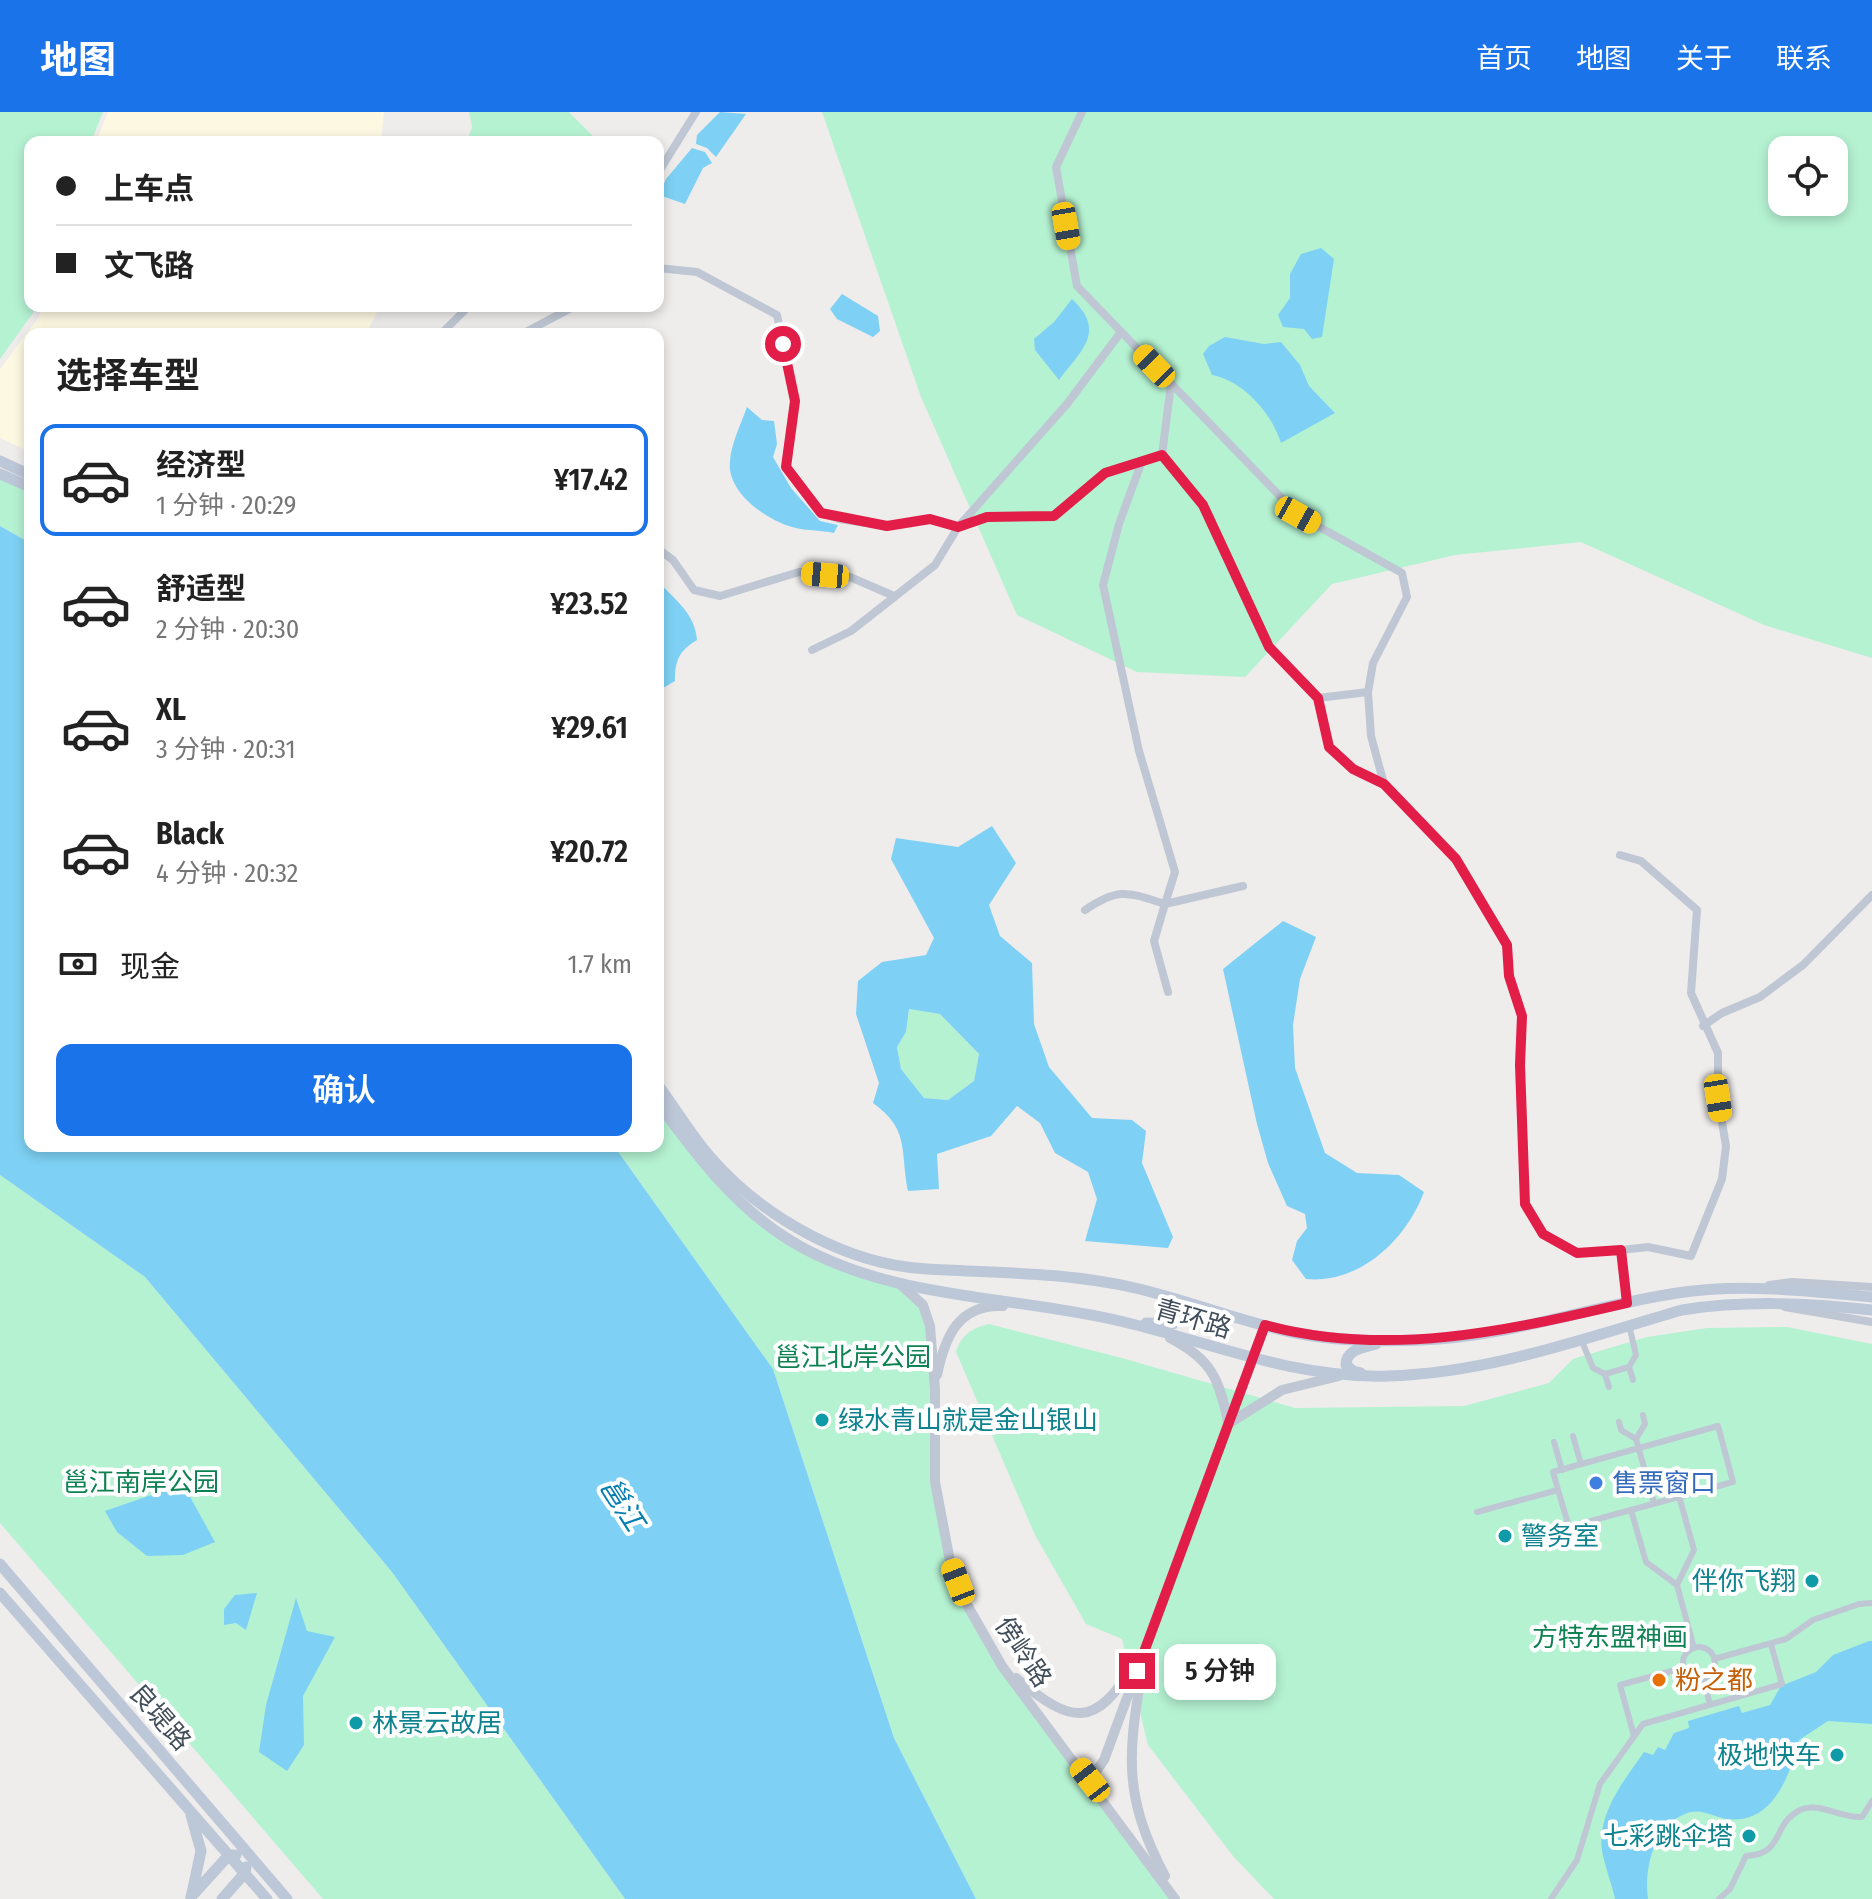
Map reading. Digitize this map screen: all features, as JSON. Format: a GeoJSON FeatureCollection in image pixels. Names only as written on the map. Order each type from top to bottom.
{"type":"FeatureCollection","features":[{"type":"Feature","properties":{"kind":"main road"},"geometry":{"type":"LineString","coordinates":[[0,461],[24,472]]}},
{"type":"Feature","properties":{"kind":"main road"},"geometry":{"type":"LineString","coordinates":[[0,474],[24,484]]}},
{"type":"Feature","properties":{"kind":"main road","name":"青环路"},"geometry":{"type":"LineString","coordinates":[[664,1093],[711,1158],[739,1185],[801,1229],[834,1245],[898,1266],[1055,1275],[1136,1288],[1265,1325],[1341,1340],[1385,1341],[1484,1333],[1678,1292],[1741,1288],[1872,1297]]}},
{"type":"Feature","properties":{"kind":"main road","name":"青环路"},"geometry":{"type":"LineString","coordinates":[[664,1111],[722,1185],[765,1223],[792,1242],[827,1259],[896,1281],[949,1293],[1125,1322],[1285,1368],[1340,1375],[1386,1376],[1468,1368],[1512,1360],[1706,1306],[1773,1303],[1872,1310]]}},
{"type":"Feature","properties":{"kind":"main road"},"geometry":{"type":"LineString","coordinates":[[1125,1322],[1173,1324],[1180,1309],[1136,1288]]}},
{"type":"Feature","properties":{"kind":"main road"},"geometry":{"type":"LineString","coordinates":[[1385,1341],[1351,1351],[1346,1365],[1353,1371],[1386,1376]]}},
{"type":"Feature","properties":{"kind":"main road","name":"良堤路"},"geometry":{"type":"LineString","coordinates":[[0,1564],[287,1899]]}},
{"type":"Feature","properties":{"kind":"main road","name":"良堤路"},"geometry":{"type":"LineString","coordinates":[[0,1593],[267,1899]]}},
{"type":"Feature","properties":{"kind":"main road"},"geometry":{"type":"LineString","coordinates":[[190,1811],[201,1851],[190,1898]]}},
{"type":"Feature","properties":{"kind":"main road"},"geometry":{"type":"LineString","coordinates":[[190,1898],[229,1855],[248,1854],[245,1873],[222,1899]]}},
{"type":"Feature","properties":{"kind":"street"},"geometry":{"type":"LineString","coordinates":[[664,163],[696,112]]}},
{"type":"Feature","properties":{"kind":"street"},"geometry":{"type":"LineString","coordinates":[[1082,112],[1056,167],[1077,286],[1298,515],[1402,573],[1407,597],[1373,663],[1368,692],[1371,736],[1384,784]]}},
{"type":"Feature","properties":{"kind":"street"},"geometry":{"type":"LineString","coordinates":[[664,269],[697,272],[777,315],[795,401],[786,467],[821,513],[887,526],[930,519],[958,527],[987,517],[1054,516],[1105,473],[1162,455]]}},
{"type":"Feature","properties":{"kind":"street"},"geometry":{"type":"LineString","coordinates":[[447,328],[463,312]]}},
{"type":"Feature","properties":{"kind":"street"},"geometry":{"type":"LineString","coordinates":[[533,328],[564,312]]}},
{"type":"Feature","properties":{"kind":"street"},"geometry":{"type":"LineString","coordinates":[[812,650],[851,631],[935,565],[958,527],[1067,404],[1121,332]]}},
{"type":"Feature","properties":{"kind":"street"},"geometry":{"type":"LineString","coordinates":[[1171,384],[1162,455],[1203,505],[1269,647],[1318,698],[1329,747],[1353,769],[1384,784],[1456,859],[1507,945],[1509,976],[1522,1016],[1520,1065],[1525,1204],[1543,1234],[1577,1253],[1648,1247],[1691,1256],[1722,1179],[1726,1146],[1718,1098],[1718,1053],[1703,1026],[1691,993],[1697,910],[1641,861],[1620,855]]}},
{"type":"Feature","properties":{"kind":"street"},"geometry":{"type":"LineString","coordinates":[[1142,461],[1119,524],[1103,585],[1139,751],[1175,872],[1154,941],[1168,992]]}},
{"type":"Feature","properties":{"kind":"street"},"geometry":{"type":"LineString","coordinates":[[664,553],[673,560],[694,590],[720,596],[799,572],[850,577],[894,596]]}},
{"type":"Feature","properties":{"kind":"street"},"geometry":{"type":"LineString","coordinates":[[1318,698],[1368,692]]}},
{"type":"Feature","properties":{"kind":"street"},"geometry":{"type":"LineString","coordinates":[[1085,910],[1108,895],[1132,894],[1165,904],[1243,886]]}},
{"type":"Feature","properties":{"kind":"street"},"geometry":{"type":"LineString","coordinates":[[1703,1026],[1722,1013],[1760,997],[1803,965],[1872,895]]}},
{"type":"Feature","properties":{"kind":"street"},"geometry":{"type":"LineString","coordinates":[[1621,1250],[1627,1303]]}},
{"type":"Feature","properties":{"kind":"street"},"geometry":{"type":"LineString","coordinates":[[896,1281],[910,1291],[927,1315],[935,1389]]}},
{"type":"Feature","properties":{"kind":"street"},"geometry":{"type":"LineString","coordinates":[[1741,1288],[1792,1282],[1872,1287]]}},
{"type":"Feature","properties":{"kind":"street"},"geometry":{"type":"LineString","coordinates":[[1773,1303],[1798,1311],[1872,1322]]}},
{"type":"Feature","properties":{"kind":"street"},"geometry":{"type":"LineString","coordinates":[[935,1389],[943,1346],[957,1322],[967,1314],[992,1305],[1046,1307]]}},
{"type":"Feature","properties":{"kind":"street"},"geometry":{"type":"LineString","coordinates":[[1090,1780],[1104,1760],[1265,1325]]}},
{"type":"Feature","properties":{"kind":"street"},"geometry":{"type":"LineString","coordinates":[[1581,1339],[1593,1368],[1605,1374],[1629,1367],[1636,1355],[1629,1325]]}},
{"type":"Feature","properties":{"kind":"street"},"geometry":{"type":"LineString","coordinates":[[1160,1332],[1189,1348],[1210,1367],[1223,1398],[1228,1424]]}},
{"type":"Feature","properties":{"kind":"street"},"geometry":{"type":"LineString","coordinates":[[1629,1367],[1633,1380]]}},
{"type":"Feature","properties":{"kind":"street"},"geometry":{"type":"LineString","coordinates":[[1605,1374],[1609,1387]]}},
{"type":"Feature","properties":{"kind":"street"},"geometry":{"type":"LineString","coordinates":[[1228,1424],[1282,1390],[1340,1375]]}},
{"type":"Feature","properties":{"kind":"street","name":"傍岭路"},"geometry":{"type":"LineString","coordinates":[[935,1389],[935,1482],[950,1561],[966,1603],[1002,1666],[1176,1899]]}},
{"type":"Feature","properties":{"kind":"street"},"geometry":{"type":"LineString","coordinates":[[1636,1439],[1645,1424],[1643,1415]]}},
{"type":"Feature","properties":{"kind":"street"},"geometry":{"type":"LineString","coordinates":[[1619,1422],[1621,1430],[1636,1439],[1654,1503]]}},
{"type":"Feature","properties":{"kind":"street"},"geometry":{"type":"LineString","coordinates":[[1718,1426],[1733,1482],[1569,1527],[1553,1472],[1639,1448],[1718,1426]]}},
{"type":"Feature","properties":{"kind":"street"},"geometry":{"type":"LineString","coordinates":[[1573,1436],[1581,1464]]}},
{"type":"Feature","properties":{"kind":"street"},"geometry":{"type":"LineString","coordinates":[[1554,1442],[1562,1470]]}},
{"type":"Feature","properties":{"kind":"street"},"geometry":{"type":"LineString","coordinates":[[1477,1512],[1558,1490]]}},
{"type":"Feature","properties":{"kind":"street"},"geometry":{"type":"LineString","coordinates":[[1677,1585],[1694,1550],[1679,1496]]}},
{"type":"Feature","properties":{"kind":"street"},"geometry":{"type":"LineString","coordinates":[[1631,1510],[1646,1562],[1677,1585],[1694,1648]]}},
{"type":"Feature","properties":{"kind":"street"},"geometry":{"type":"LineString","coordinates":[[1714,1659],[1786,1639],[1813,1620],[1859,1604],[1872,1603]]}},
{"type":"Feature","properties":{"kind":"street"},"geometry":{"type":"LineString","coordinates":[[1002,1666],[1055,1708],[1071,1713],[1089,1712],[1117,1693],[1148,1642]]}},
{"type":"Feature","properties":{"kind":"street"},"geometry":{"type":"LineString","coordinates":[[1148,1642],[1131,1741],[1132,1788],[1145,1838],[1176,1899]]}},
{"type":"Feature","properties":{"kind":"street"},"geometry":{"type":"LineString","coordinates":[[1551,1899],[1577,1860],[1600,1784],[1643,1724],[1782,1684],[1771,1644]]}},
{"type":"Feature","properties":{"kind":"street"},"geometry":{"type":"LineString","coordinates":[[1694,1648],[1703,1648],[1714,1659],[1710,1675],[1703,1679],[1688,1675],[1683,1668],[1683,1659],[1694,1648]]}},
{"type":"Feature","properties":{"kind":"street"},"geometry":{"type":"LineString","coordinates":[[1634,1736],[1620,1685],[1683,1668]]}},
{"type":"Feature","properties":{"kind":"street"},"geometry":{"type":"LineString","coordinates":[[1703,1679],[1710,1704]]}},
{"type":"Feature","properties":{"kind":"street"},"geometry":{"type":"LineString","coordinates":[[1719,1899],[1730,1889],[1746,1856],[1758,1855],[1773,1847],[1787,1820],[1799,1811],[1821,1809],[1853,1818],[1862,1817],[1872,1801]]}},
{"type":"Feature","properties":{"kind":"shaded area"},"geometry":{"type":"Polygon","coordinates":[[[108,112],[384,112],[382,136],[98,136],[108,112]]]}},
{"type":"Feature","properties":{"kind":"shaded area"},"geometry":{"type":"Polygon","coordinates":[[[40,312],[377,312],[369,328],[31,328],[40,312]]]}},
{"type":"Feature","properties":{"kind":"shaded area"},"geometry":{"type":"Polygon","coordinates":[[[24,337],[24,449],[0,438],[0,369],[24,337]]]}},
{"type":"Feature","properties":{"kind":"green space"},"geometry":{"type":"Polygon","coordinates":[[[0,112],[103,112],[93,136],[24,136],[24,312],[33,312],[0,359],[0,112]]]}},
{"type":"Feature","properties":{"kind":"green space"},"geometry":{"type":"Polygon","coordinates":[[[469,112],[569,112],[593,136],[469,136],[472,127],[469,112]]]}},
{"type":"Feature","properties":{"kind":"green space"},"geometry":{"type":"Polygon","coordinates":[[[822,112],[1872,112],[1872,658],[1764,625],[1581,542],[1455,555],[1332,584],[1245,677],[1137,672],[1017,615],[921,397],[822,112]]]}},
{"type":"Feature","properties":{"kind":"green space"},"geometry":{"type":"Polygon","coordinates":[[[0,474],[24,484],[24,540],[0,526],[0,474]]]}},
{"type":"Feature","properties":{"kind":"green space"},"geometry":{"type":"Polygon","coordinates":[[[909,1009],[940,1014],[979,1054],[974,1081],[948,1100],[924,1098],[901,1069],[897,1047],[906,1032],[909,1009]]]}},
{"type":"Feature","properties":{"kind":"green space","name":"邕江北岸公园"},"geometry":{"type":"Polygon","coordinates":[[[664,1111],[702,1162],[792,1242],[896,1281],[927,1315],[934,1438],[950,1561],[984,1638],[1175,1899],[976,1899],[894,1738],[773,1369],[618,1152],[664,1152],[664,1111]]]}},
{"type":"Feature","properties":{"kind":"green space","name":"邕江南岸公园"},"geometry":{"type":"Polygon","coordinates":[[[0,1175],[145,1277],[392,1572],[625,1899],[323,1899],[0,1523],[0,1175]]]}},
{"type":"Feature","properties":{"kind":"green space","name":"方特东盟神画"},"geometry":{"type":"Polygon","coordinates":[[[989,1324],[1122,1358],[1295,1408],[1464,1406],[1549,1383],[1573,1359],[1647,1337],[1707,1328],[1787,1327],[1872,1344],[1872,1899],[1274,1899],[1233,1856],[1148,1745],[1122,1639],[1086,1624],[1035,1535],[956,1352],[968,1333],[989,1324]]]}},
{"type":"Feature","properties":{"kind":"water"},"geometry":{"type":"Polygon","coordinates":[[[720,112],[746,114],[716,157],[707,148],[696,144],[697,135],[720,112]]]}},
{"type":"Feature","properties":{"kind":"water"},"geometry":{"type":"Polygon","coordinates":[[[692,148],[705,152],[712,163],[703,168],[685,204],[664,197],[666,179],[692,148]]]}},
{"type":"Feature","properties":{"kind":"water"},"geometry":{"type":"Polygon","coordinates":[[[1321,248],[1334,259],[1322,337],[1312,339],[1304,329],[1283,327],[1278,315],[1290,298],[1290,274],[1301,254],[1321,248]]]}},
{"type":"Feature","properties":{"kind":"water"},"geometry":{"type":"Polygon","coordinates":[[[842,294],[878,316],[880,331],[873,337],[837,319],[830,309],[842,294]]]}},
{"type":"Feature","properties":{"kind":"water"},"geometry":{"type":"Polygon","coordinates":[[[1072,299],[1088,321],[1089,331],[1083,349],[1059,380],[1035,350],[1034,339],[1054,322],[1072,299]]]}},
{"type":"Feature","properties":{"kind":"water"},"geometry":{"type":"Polygon","coordinates":[[[1225,337],[1264,344],[1281,342],[1300,365],[1309,386],[1335,413],[1281,443],[1271,421],[1255,400],[1235,384],[1212,375],[1203,354],[1209,346],[1225,337]]]}},
{"type":"Feature","properties":{"kind":"water"},"geometry":{"type":"Polygon","coordinates":[[[747,407],[762,420],[774,421],[777,444],[773,457],[791,488],[820,521],[838,525],[834,533],[785,525],[762,513],[742,495],[731,473],[730,461],[747,407]]]}},
{"type":"Feature","properties":{"kind":"water","name":"邕江"},"geometry":{"type":"Polygon","coordinates":[[[0,526],[24,540],[24,1152],[618,1152],[773,1369],[894,1738],[976,1899],[625,1899],[392,1572],[145,1277],[0,1175],[0,526]]]}},
{"type":"Feature","properties":{"kind":"water"},"geometry":{"type":"Polygon","coordinates":[[[664,587],[688,614],[697,640],[679,657],[675,681],[664,687],[664,587]]]}},
{"type":"Feature","properties":{"kind":"water"},"geometry":{"type":"Polygon","coordinates":[[[992,826],[1016,863],[989,905],[1000,936],[1032,963],[1034,1024],[1049,1067],[1092,1118],[1132,1120],[1146,1131],[1142,1163],[1173,1237],[1168,1248],[1085,1241],[1097,1199],[1088,1172],[1055,1153],[1040,1123],[1017,1106],[991,1136],[937,1154],[939,1189],[908,1191],[898,1132],[893,1122],[873,1103],[879,1083],[856,1014],[858,981],[882,962],[926,955],[934,938],[891,859],[896,838],[958,847],[992,826]],[[909,1009],[906,1032],[897,1047],[901,1069],[924,1098],[948,1100],[974,1081],[979,1054],[940,1014],[909,1009]]]}},
{"type":"Feature","properties":{"kind":"water"},"geometry":{"type":"Polygon","coordinates":[[[1283,921],[1316,937],[1300,979],[1293,1025],[1295,1068],[1325,1153],[1357,1173],[1399,1175],[1424,1192],[1406,1227],[1393,1242],[1362,1266],[1326,1279],[1306,1279],[1292,1260],[1297,1241],[1307,1228],[1305,1214],[1287,1206],[1268,1163],[1223,969],[1283,921]]]}},
{"type":"Feature","properties":{"kind":"water"},"geometry":{"type":"Polygon","coordinates":[[[183,1484],[215,1542],[183,1555],[147,1556],[117,1532],[105,1511],[183,1484]]]}},
{"type":"Feature","properties":{"kind":"water"},"geometry":{"type":"Polygon","coordinates":[[[257,1593],[246,1630],[236,1623],[224,1625],[224,1609],[235,1595],[257,1593]]]}},
{"type":"Feature","properties":{"kind":"water"},"geometry":{"type":"Polygon","coordinates":[[[296,1598],[307,1631],[335,1637],[303,1696],[304,1745],[287,1771],[259,1752],[266,1705],[296,1598]]]}},
{"type":"Feature","properties":{"kind":"water"},"geometry":{"type":"Polygon","coordinates":[[[1872,1641],[1872,1724],[1828,1721],[1799,1740],[1777,1795],[1756,1814],[1743,1819],[1727,1819],[1691,1812],[1674,1820],[1653,1850],[1648,1875],[1648,1899],[1615,1899],[1603,1856],[1603,1828],[1612,1801],[1644,1752],[1653,1755],[1658,1747],[1665,1750],[1674,1733],[1689,1728],[1688,1721],[1739,1706],[1742,1713],[1770,1705],[1781,1686],[1816,1672],[1833,1655],[1872,1641]]]}},
{"type":"Feature","properties":{"kind":"place","name":"绿水青山就是金山银山"},"geometry":{"type":"Point","coordinates":[822,1420]}},
{"type":"Feature","properties":{"kind":"place","name":"售票窗口"},"geometry":{"type":"Point","coordinates":[1596,1483]}},
{"type":"Feature","properties":{"kind":"place","name":"警务室"},"geometry":{"type":"Point","coordinates":[1505,1536]}},
{"type":"Feature","properties":{"kind":"place","name":"伴你飞翔"},"geometry":{"type":"Point","coordinates":[1812,1581]}},
{"type":"Feature","properties":{"kind":"place","name":"粉之都"},"geometry":{"type":"Point","coordinates":[1659,1680]}},
{"type":"Feature","properties":{"kind":"place","name":"林景云故居"},"geometry":{"type":"Point","coordinates":[356,1723]}},
{"type":"Feature","properties":{"kind":"place","name":"极地快车"},"geometry":{"type":"Point","coordinates":[1837,1755]}},
{"type":"Feature","properties":{"kind":"place","name":"七彩跳伞塔"},"geometry":{"type":"Point","coordinates":[1749,1836]}},
{"type":"Feature","properties":{"kind":"route"},"geometry":{"type":"LineString","coordinates":[[783,344],[795,401],[786,467],[821,513],[839,519],[887,526],[930,519],[958,527],[987,517],[1054,516],[1105,473],[1162,455],[1203,505],[1269,647],[1318,698],[1329,747],[1353,769],[1384,784],[1456,859],[1507,945],[1509,976],[1522,1016],[1520,1065],[1525,1204],[1543,1234],[1577,1253],[1621,1250],[1627,1303],[1512,1329],[1469,1336],[1385,1341],[1341,1340],[1265,1325],[1137,1671]]}}]}
